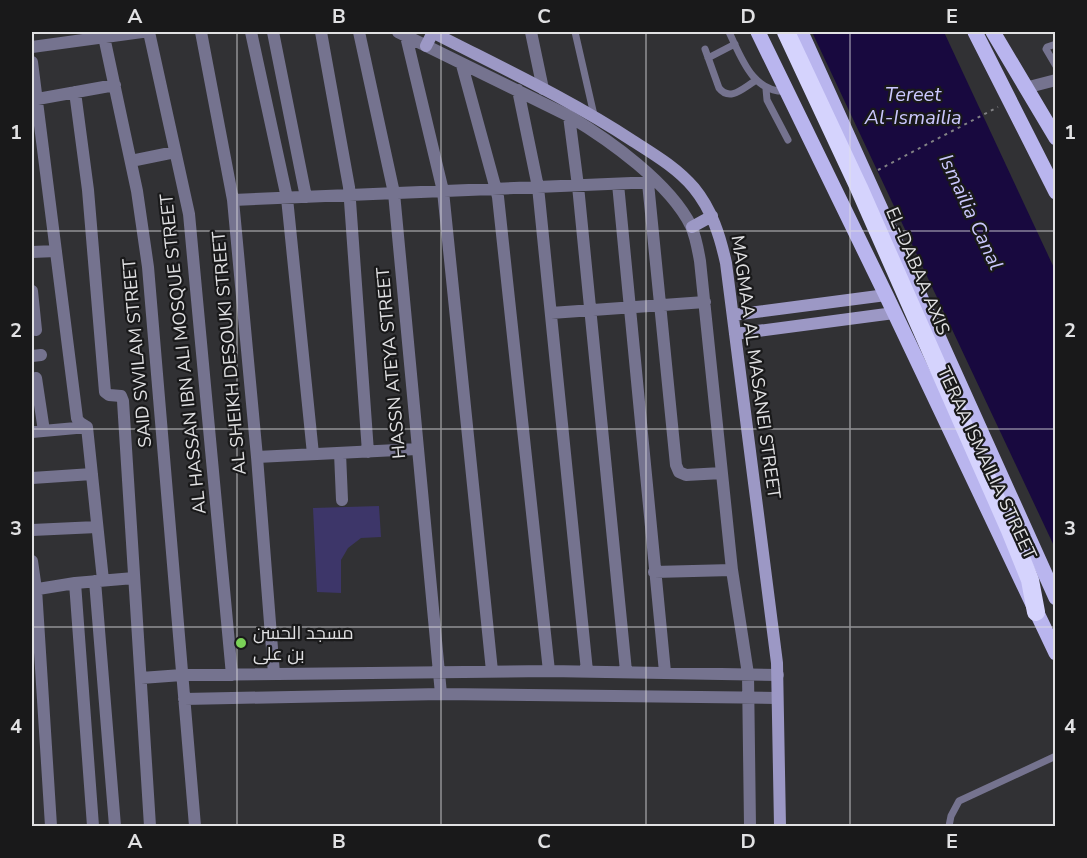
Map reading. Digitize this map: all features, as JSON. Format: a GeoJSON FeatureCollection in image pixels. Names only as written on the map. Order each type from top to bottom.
{"type":"FeatureCollection","features":[{"type":"Feature","properties":{"kind":"highway","name":"EL-DABAA AXIS"},"geometry":{"type":"LineString","coordinates":[[786,32],[859,188],[1009,528],[1030,580],[1036,612]]}},
{"type":"Feature","properties":{"kind":"highway"},"geometry":{"type":"LineString","coordinates":[[797,36],[810,69],[831,102]]}},
{"type":"Feature","properties":{"kind":"main road","name":"TERAA ISMAILIA STREET"},"geometry":{"type":"LineString","coordinates":[[758,32],[1056,653]]}},
{"type":"Feature","properties":{"kind":"main road"},"geometry":{"type":"LineString","coordinates":[[975,32],[1056,192]]}},
{"type":"Feature","properties":{"kind":"main road"},"geometry":{"type":"LineString","coordinates":[[993,32],[1056,138]]}},
{"type":"Feature","properties":{"kind":"main road","name":"TERAA ISMAILIA STREET"},"geometry":{"type":"LineString","coordinates":[[831,102],[1056,598]]}},
{"type":"Feature","properties":{"kind":"street"},"geometry":{"type":"LineString","coordinates":[[32,47],[103,34],[142,32]]}},
{"type":"Feature","properties":{"kind":"street","name":"AL HASSAN IBN ALI MOSQUE STREET"},"geometry":{"type":"LineString","coordinates":[[149,32],[189,214],[232,675]]}},
{"type":"Feature","properties":{"kind":"street","name":"AL SHEIKH DESOUKI STREET"},"geometry":{"type":"LineString","coordinates":[[201,32],[233,200],[274,674]]}},
{"type":"Feature","properties":{"kind":"street"},"geometry":{"type":"LineString","coordinates":[[251,32],[287,198],[313,454]]}},
{"type":"Feature","properties":{"kind":"street"},"geometry":{"type":"LineString","coordinates":[[273,32],[306,197]]}},
{"type":"Feature","properties":{"kind":"street"},"geometry":{"type":"LineString","coordinates":[[321,32],[349,195],[368,452]]}},
{"type":"Feature","properties":{"kind":"street","name":"HASSN ATEYA STREET"},"geometry":{"type":"LineString","coordinates":[[359,32],[394,193],[441,694]]}},
{"type":"Feature","properties":{"kind":"street"},"geometry":{"type":"LineString","coordinates":[[426,46],[433,32]]}},
{"type":"Feature","properties":{"kind":"street","name":"MAGMAA AL MASANEI STREET"},"geometry":{"type":"LineString","coordinates":[[433,32],[594,115],[673,168],[695,190],[712,216],[721,239],[733,315],[778,675],[780,826]]}},
{"type":"Feature","properties":{"kind":"street"},"geometry":{"type":"LineString","coordinates":[[531,32],[543,89]]}},
{"type":"Feature","properties":{"kind":"street","name":"SAID SWILAM STREET"},"geometry":{"type":"LineString","coordinates":[[103,34],[131,161],[152,306],[195,826]]}},
{"type":"Feature","properties":{"kind":"street"},"geometry":{"type":"LineString","coordinates":[[402,34],[568,116],[615,147],[676,204],[692,227],[700,261],[732,570],[748,674],[750,826]]}},
{"type":"Feature","properties":{"kind":"street"},"geometry":{"type":"LineString","coordinates":[[402,34],[443,191],[492,671]]}},
{"type":"Feature","properties":{"kind":"street"},"geometry":{"type":"LineString","coordinates":[[32,62],[34,99],[56,251],[76,418],[85,425],[92,474],[115,826]]}},
{"type":"Feature","properties":{"kind":"street"},"geometry":{"type":"LineString","coordinates":[[462,64],[497,189],[549,670]]}},
{"type":"Feature","properties":{"kind":"street"},"geometry":{"type":"LineString","coordinates":[[1025,88],[1056,80]]}},
{"type":"Feature","properties":{"kind":"street"},"geometry":{"type":"LineString","coordinates":[[34,99],[115,85]]}},
{"type":"Feature","properties":{"kind":"street"},"geometry":{"type":"LineString","coordinates":[[518,90],[538,187],[587,671]]}},
{"type":"Feature","properties":{"kind":"street"},"geometry":{"type":"LineString","coordinates":[[75,92],[89,200],[105,392],[109,395],[121,396],[123,401],[150,826]]}},
{"type":"Feature","properties":{"kind":"street"},"geometry":{"type":"LineString","coordinates":[[568,116],[578,186],[626,671]]}},
{"type":"Feature","properties":{"kind":"street"},"geometry":{"type":"LineString","coordinates":[[131,161],[175,152]]}},
{"type":"Feature","properties":{"kind":"street"},"geometry":{"type":"LineString","coordinates":[[233,200],[651,182]]}},
{"type":"Feature","properties":{"kind":"street"},"geometry":{"type":"LineString","coordinates":[[651,182],[660,305],[677,469],[686,475],[722,473]]}},
{"type":"Feature","properties":{"kind":"street"},"geometry":{"type":"LineString","coordinates":[[618,184],[665,672]]}},
{"type":"Feature","properties":{"kind":"street"},"geometry":{"type":"LineString","coordinates":[[692,227],[712,216]]}},
{"type":"Feature","properties":{"kind":"street"},"geometry":{"type":"LineString","coordinates":[[32,252],[56,251]]}},
{"type":"Feature","properties":{"kind":"street"},"geometry":{"type":"LineString","coordinates":[[32,291],[36,330]]}},
{"type":"Feature","properties":{"kind":"street"},"geometry":{"type":"LineString","coordinates":[[733,315],[886,295]]}},
{"type":"Feature","properties":{"kind":"street"},"geometry":{"type":"LineString","coordinates":[[551,313],[705,302]]}},
{"type":"Feature","properties":{"kind":"street"},"geometry":{"type":"LineString","coordinates":[[735,334],[894,313]]}},
{"type":"Feature","properties":{"kind":"street"},"geometry":{"type":"LineString","coordinates":[[36,378],[38,431],[85,425]]}},
{"type":"Feature","properties":{"kind":"street"},"geometry":{"type":"LineString","coordinates":[[257,457],[417,449]]}},
{"type":"Feature","properties":{"kind":"street"},"geometry":{"type":"LineString","coordinates":[[340,453],[342,500]]}},
{"type":"Feature","properties":{"kind":"street"},"geometry":{"type":"LineString","coordinates":[[32,478],[92,474]]}},
{"type":"Feature","properties":{"kind":"street"},"geometry":{"type":"LineString","coordinates":[[32,530],[97,527]]}},
{"type":"Feature","properties":{"kind":"street"},"geometry":{"type":"LineString","coordinates":[[32,561],[51,826]]}},
{"type":"Feature","properties":{"kind":"street"},"geometry":{"type":"LineString","coordinates":[[654,572],[732,570]]}},
{"type":"Feature","properties":{"kind":"street"},"geometry":{"type":"LineString","coordinates":[[34,589],[134,578]]}},
{"type":"Feature","properties":{"kind":"street"},"geometry":{"type":"LineString","coordinates":[[75,583],[93,826]]}},
{"type":"Feature","properties":{"kind":"street"},"geometry":{"type":"LineString","coordinates":[[141,678],[182,675],[549,670],[778,675]]}},
{"type":"Feature","properties":{"kind":"street"},"geometry":{"type":"LineString","coordinates":[[184,699],[441,694],[777,698]]}},
{"type":"Feature","properties":{"kind":"lane"},"geometry":{"type":"LineString","coordinates":[[575,32],[594,115]]}},
{"type":"Feature","properties":{"kind":"lane"},"geometry":{"type":"LineString","coordinates":[[729,32],[755,81],[766,89],[787,91]]}},
{"type":"Feature","properties":{"kind":"lane"},"geometry":{"type":"LineString","coordinates":[[708,58],[735,44]]}},
{"type":"Feature","properties":{"kind":"lane"},"geometry":{"type":"LineString","coordinates":[[1056,44],[1046,49],[1056,66]]}},
{"type":"Feature","properties":{"kind":"lane"},"geometry":{"type":"LineString","coordinates":[[705,49],[719,88],[723,93],[734,94],[755,81]]}},
{"type":"Feature","properties":{"kind":"lane"},"geometry":{"type":"LineString","coordinates":[[766,89],[767,100],[788,140]]}},
{"type":"Feature","properties":{"kind":"lane"},"geometry":{"type":"LineString","coordinates":[[949,826],[951,816],[959,801],[1056,756]]}},
{"type":"Feature","properties":{"kind":"path"},"geometry":{"type":"LineString","coordinates":[[875,171],[1003,104]]}},
{"type":"Feature","properties":{"kind":"shaded area"},"geometry":{"type":"Polygon","coordinates":[[[379,506],[381,537],[361,538],[348,548],[341,560],[341,593],[317,592],[313,508],[379,506]]]}},
{"type":"Feature","properties":{"kind":"water","name":"Tereet Al-Ismailia"},"geometry":{"type":"Polygon","coordinates":[[[812,32],[944,32],[1055,270],[1055,548],[812,32]]]}},
{"type":"Feature","properties":{"kind":"place","name":"مسجد الحسن بن على"},"geometry":{"type":"Point","coordinates":[241,643]}},
{"type":"Feature","properties":{"kind":"water label","name":"Ismaïlia Canal"},"geometry":{"type":"Point","coordinates":[971,212]}}]}
